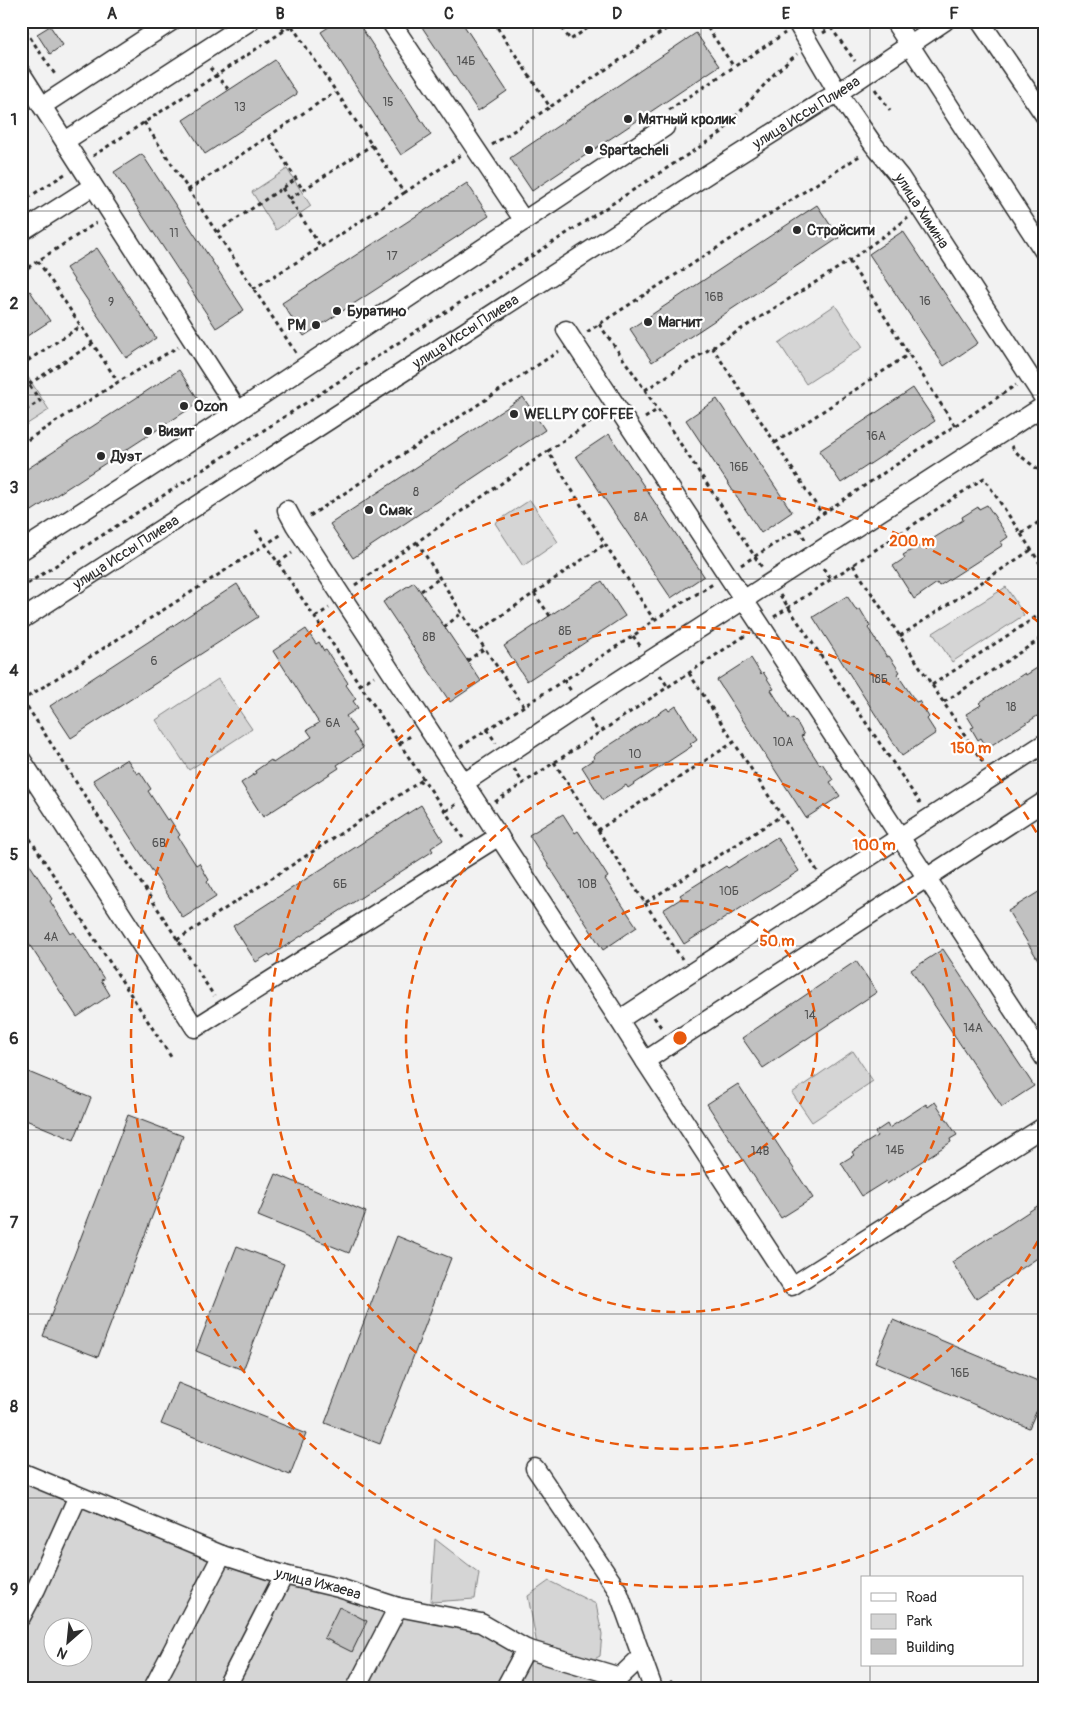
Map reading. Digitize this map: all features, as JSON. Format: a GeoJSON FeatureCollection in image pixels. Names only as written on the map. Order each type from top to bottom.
{"type":"FeatureCollection","features":[{"type":"Feature","properties":{"kind":"street"},"geometry":{"type":"LineString","coordinates":[[42,106],[172,21]]}},
{"type":"Feature","properties":{"kind":"street"},"geometry":{"type":"LineString","coordinates":[[65,141],[250,21]]}},
{"type":"Feature","properties":{"kind":"street"},"geometry":{"type":"LineString","coordinates":[[390,21],[524,221]]}},
{"type":"Feature","properties":{"kind":"street","name":"улица Химина"},"geometry":{"type":"LineString","coordinates":[[796,21],[838,93],[873,144],[900,177],[1045,400]]}},
{"type":"Feature","properties":{"kind":"street"},"geometry":{"type":"LineString","coordinates":[[894,21],[1045,253]]}},
{"type":"Feature","properties":{"kind":"street","name":"улица Иссы Плиева"},"geometry":{"type":"LineString","coordinates":[[21,620],[711,172],[838,93],[945,21]]}},
{"type":"Feature","properties":{"kind":"street"},"geometry":{"type":"LineString","coordinates":[[980,21],[1045,116]]}},
{"type":"Feature","properties":{"kind":"street"},"geometry":{"type":"LineString","coordinates":[[21,73],[238,411]]}},
{"type":"Feature","properties":{"kind":"street"},"geometry":{"type":"LineString","coordinates":[[21,551],[238,411],[665,127]]}},
{"type":"Feature","properties":{"kind":"street"},"geometry":{"type":"LineString","coordinates":[[21,232],[93,186]]}},
{"type":"Feature","properties":{"kind":"street"},"geometry":{"type":"LineString","coordinates":[[569,336],[1045,1059]]}},
{"type":"Feature","properties":{"kind":"street"},"geometry":{"type":"LineString","coordinates":[[464,783],[581,705],[1045,405]]}},
{"type":"Feature","properties":{"kind":"street"},"geometry":{"type":"LineString","coordinates":[[287,510],[295,526],[792,1286],[1045,1126]]}},
{"type":"Feature","properties":{"kind":"street"},"geometry":{"type":"LineString","coordinates":[[618,1020],[1045,743]]}},
{"type":"Feature","properties":{"kind":"street"},"geometry":{"type":"LineString","coordinates":[[21,759],[195,1028],[498,836]]}},
{"type":"Feature","properties":{"kind":"street"},"geometry":{"type":"LineString","coordinates":[[645,1061],[1045,801]]}},
{"type":"Feature","properties":{"kind":"street"},"geometry":{"type":"LineString","coordinates":[[535,1468],[618,1591],[653,1688]]}},
{"type":"Feature","properties":{"kind":"street","name":"улица Ижаева"},"geometry":{"type":"LineString","coordinates":[[21,1472],[222,1555],[284,1575],[339,1588],[398,1607],[481,1623],[526,1649],[620,1678],[642,1656]]}},
{"type":"Feature","properties":{"kind":"street"},"geometry":{"type":"LineString","coordinates":[[21,1617],[36,1589],[78,1496]]}},
{"type":"Feature","properties":{"kind":"street"},"geometry":{"type":"LineString","coordinates":[[153,1688],[222,1555]]}},
{"type":"Feature","properties":{"kind":"street"},"geometry":{"type":"LineString","coordinates":[[226,1688],[284,1575]]}},
{"type":"Feature","properties":{"kind":"street"},"geometry":{"type":"LineString","coordinates":[[356,1688],[398,1607]]}},
{"type":"Feature","properties":{"kind":"street"},"geometry":{"type":"LineString","coordinates":[[505,1688],[526,1649]]}},
{"type":"Feature","properties":{"kind":"path"},"geometry":{"type":"LineString","coordinates":[[278,21],[284,31]]}},
{"type":"Feature","properties":{"kind":"path"},"geometry":{"type":"LineString","coordinates":[[21,202],[299,21]]}},
{"type":"Feature","properties":{"kind":"path"},"geometry":{"type":"LineString","coordinates":[[493,21],[550,106]]}},
{"type":"Feature","properties":{"kind":"path"},"geometry":{"type":"LineString","coordinates":[[558,21],[570,40],[598,21]]}},
{"type":"Feature","properties":{"kind":"path"},"geometry":{"type":"LineString","coordinates":[[253,289],[404,193],[550,106],[678,21]]}},
{"type":"Feature","properties":{"kind":"path"},"geometry":{"type":"LineString","coordinates":[[703,21],[734,67]]}},
{"type":"Feature","properties":{"kind":"path","name":"улица Иссы Плиева"},"geometry":{"type":"LineString","coordinates":[[21,588],[722,133],[775,73],[809,43],[831,28],[826,21]]}},
{"type":"Feature","properties":{"kind":"path"},"geometry":{"type":"LineString","coordinates":[[21,24],[66,91]]}},
{"type":"Feature","properties":{"kind":"path"},"geometry":{"type":"LineString","coordinates":[[292,26],[404,193]]}},
{"type":"Feature","properties":{"kind":"path"},"geometry":{"type":"LineString","coordinates":[[200,53],[215,76],[229,90]]}},
{"type":"Feature","properties":{"kind":"path"},"geometry":{"type":"LineString","coordinates":[[188,190],[335,92]]}},
{"type":"Feature","properties":{"kind":"path"},"geometry":{"type":"LineString","coordinates":[[144,122],[297,356]]}},
{"type":"Feature","properties":{"kind":"path"},"geometry":{"type":"LineString","coordinates":[[269,136],[304,190]]}},
{"type":"Feature","properties":{"kind":"path"},"geometry":{"type":"LineString","coordinates":[[223,1011],[22,701],[295,526],[569,336],[599,324],[864,153],[873,144]]}},
{"type":"Feature","properties":{"kind":"path"},"geometry":{"type":"LineString","coordinates":[[289,199],[372,145]]}},
{"type":"Feature","properties":{"kind":"path"},"geometry":{"type":"LineString","coordinates":[[217,232],[296,179]]}},
{"type":"Feature","properties":{"kind":"path"},"geometry":{"type":"LineString","coordinates":[[282,188],[321,247]]}},
{"type":"Feature","properties":{"kind":"path"},"geometry":{"type":"LineString","coordinates":[[21,272],[111,213]]}},
{"type":"Feature","properties":{"kind":"path"},"geometry":{"type":"LineString","coordinates":[[645,390],[849,261],[912,216]]}},
{"type":"Feature","properties":{"kind":"path"},"geometry":{"type":"LineString","coordinates":[[38,261],[118,382]]}},
{"type":"Feature","properties":{"kind":"path"},"geometry":{"type":"LineString","coordinates":[[849,261],[955,426]]}},
{"type":"Feature","properties":{"kind":"path"},"geometry":{"type":"LineString","coordinates":[[599,324],[930,818]]}},
{"type":"Feature","properties":{"kind":"path"},"geometry":{"type":"LineString","coordinates":[[21,365],[81,326]]}},
{"type":"Feature","properties":{"kind":"path"},"geometry":{"type":"LineString","coordinates":[[21,444],[191,338]]}},
{"type":"Feature","properties":{"kind":"path"},"geometry":{"type":"LineString","coordinates":[[29,384],[92,344]]}},
{"type":"Feature","properties":{"kind":"path"},"geometry":{"type":"LineString","coordinates":[[712,347],[822,514]]}},
{"type":"Feature","properties":{"kind":"path"},"geometry":{"type":"LineString","coordinates":[[775,443],[909,354]]}},
{"type":"Feature","properties":{"kind":"path"},"geometry":{"type":"LineString","coordinates":[[21,372],[40,401],[21,413]]}},
{"type":"Feature","properties":{"kind":"path"},"geometry":{"type":"LineString","coordinates":[[352,587],[602,415]]}},
{"type":"Feature","properties":{"kind":"path"},"geometry":{"type":"LineString","coordinates":[[1000,434],[1018,454],[1045,475]]}},
{"type":"Feature","properties":{"kind":"path"},"geometry":{"type":"LineString","coordinates":[[548,451],[654,620]]}},
{"type":"Feature","properties":{"kind":"path"},"geometry":{"type":"LineString","coordinates":[[256,530],[472,853]]}},
{"type":"Feature","properties":{"kind":"path"},"geometry":{"type":"LineString","coordinates":[[1021,534],[1045,570]]}},
{"type":"Feature","properties":{"kind":"path"},"geometry":{"type":"LineString","coordinates":[[417,542],[475,634],[523,705]]}},
{"type":"Feature","properties":{"kind":"path"},"geometry":{"type":"LineString","coordinates":[[475,634],[605,544]]}},
{"type":"Feature","properties":{"kind":"path"},"geometry":{"type":"LineString","coordinates":[[900,636],[1031,550]]}},
{"type":"Feature","properties":{"kind":"path"},"geometry":{"type":"LineString","coordinates":[[853,565],[993,777]]}},
{"type":"Feature","properties":{"kind":"path"},"geometry":{"type":"LineString","coordinates":[[421,592],[440,578]]}},
{"type":"Feature","properties":{"kind":"path"},"geometry":{"type":"LineString","coordinates":[[534,593],[550,616]]}},
{"type":"Feature","properties":{"kind":"path"},"geometry":{"type":"LineString","coordinates":[[932,685],[1045,611]]}},
{"type":"Feature","properties":{"kind":"path"},"geometry":{"type":"LineString","coordinates":[[444,626],[462,612]]}},
{"type":"Feature","properties":{"kind":"path"},"geometry":{"type":"LineString","coordinates":[[944,702],[1045,636]]}},
{"type":"Feature","properties":{"kind":"path"},"geometry":{"type":"LineString","coordinates":[[467,661],[485,648]]}},
{"type":"Feature","properties":{"kind":"path"},"geometry":{"type":"LineString","coordinates":[[689,673],[827,885]]}},
{"type":"Feature","properties":{"kind":"path"},"geometry":{"type":"LineString","coordinates":[[598,830],[734,742]]}},
{"type":"Feature","properties":{"kind":"path"},"geometry":{"type":"LineString","coordinates":[[554,762],[691,973]]}},
{"type":"Feature","properties":{"kind":"path"},"geometry":{"type":"LineString","coordinates":[[177,940],[424,779]]}},
{"type":"Feature","properties":{"kind":"path"},"geometry":{"type":"LineString","coordinates":[[645,903],[782,816]]}},
{"type":"Feature","properties":{"kind":"path"},"geometry":{"type":"LineString","coordinates":[[21,825],[173,1060]]}},
{"type":"Feature","properties":{"kind":"path"},"geometry":{"type":"LineString","coordinates":[[645,1003],[672,1043]]}},
{"type":"Feature","properties":{"kind":"green space"},"geometry":{"type":"Polygon","coordinates":[[[287,169],[311,206],[276,230],[252,192],[287,169]]]}},
{"type":"Feature","properties":{"kind":"green space"},"geometry":{"type":"Polygon","coordinates":[[[835,305],[863,347],[806,384],[779,343],[835,305]]]}},
{"type":"Feature","properties":{"kind":"green space"},"geometry":{"type":"Polygon","coordinates":[[[28,377],[49,410],[21,428],[21,381],[28,377]]]}},
{"type":"Feature","properties":{"kind":"green space"},"geometry":{"type":"Polygon","coordinates":[[[530,500],[558,542],[523,566],[495,523],[530,500]]]}},
{"type":"Feature","properties":{"kind":"green space"},"geometry":{"type":"Polygon","coordinates":[[[1006,587],[1024,615],[952,662],[933,633],[1006,587]]]}},
{"type":"Feature","properties":{"kind":"green space"},"geometry":{"type":"Polygon","coordinates":[[[218,679],[252,729],[189,770],[156,720],[218,679]]]}},
{"type":"Feature","properties":{"kind":"green space"},"geometry":{"type":"Polygon","coordinates":[[[853,1051],[873,1081],[812,1122],[792,1093],[853,1051]]]}},
{"type":"Feature","properties":{"kind":"green space"},"geometry":{"type":"Polygon","coordinates":[[[21,1479],[411,1618],[485,1633],[612,1683],[610,1688],[21,1688],[21,1479]]]}},
{"type":"Feature","properties":{"kind":"green space"},"geometry":{"type":"Polygon","coordinates":[[[435,1539],[479,1573],[475,1599],[431,1602],[435,1539]]]}},
{"type":"Feature","properties":{"kind":"green space"},"geometry":{"type":"Polygon","coordinates":[[[549,1581],[596,1604],[602,1634],[600,1656],[585,1664],[563,1651],[537,1645],[528,1596],[549,1581]]]}},
{"type":"Feature","properties":{"kind":"building"},"geometry":{"type":"Polygon","coordinates":[[[338,21],[357,21],[431,135],[401,155],[321,32],[338,21]]]}},
{"type":"Feature","properties":{"kind":"building"},"geometry":{"type":"Polygon","coordinates":[[[418,21],[461,21],[507,91],[478,111],[418,21]]]}},
{"type":"Feature","properties":{"kind":"building"},"geometry":{"type":"Polygon","coordinates":[[[50,26],[63,45],[50,54],[37,34],[50,26]]]}},
{"type":"Feature","properties":{"kind":"building"},"geometry":{"type":"Polygon","coordinates":[[[696,33],[719,66],[532,191],[510,158],[696,33]]]}},
{"type":"Feature","properties":{"kind":"building"},"geometry":{"type":"Polygon","coordinates":[[[275,60],[297,94],[205,154],[183,120],[275,60]]]}},
{"type":"Feature","properties":{"kind":"building"},"geometry":{"type":"Polygon","coordinates":[[[142,154],[244,310],[216,328],[114,172],[142,154]]]}},
{"type":"Feature","properties":{"kind":"building"},"geometry":{"type":"Polygon","coordinates":[[[467,183],[489,216],[304,336],[282,303],[467,183]]]}},
{"type":"Feature","properties":{"kind":"building"},"geometry":{"type":"Polygon","coordinates":[[[817,205],[839,238],[652,362],[630,329],[817,205]]]}},
{"type":"Feature","properties":{"kind":"building"},"geometry":{"type":"Polygon","coordinates":[[[903,231],[978,343],[944,366],[869,254],[903,231]]]}},
{"type":"Feature","properties":{"kind":"building"},"geometry":{"type":"Polygon","coordinates":[[[97,248],[156,338],[126,358],[66,268],[97,248]]]}},
{"type":"Feature","properties":{"kind":"building"},"geometry":{"type":"Polygon","coordinates":[[[30,291],[50,321],[21,340],[21,297],[30,291]]]}},
{"type":"Feature","properties":{"kind":"building"},"geometry":{"type":"Polygon","coordinates":[[[179,370],[200,402],[21,518],[21,473],[179,370]]]}},
{"type":"Feature","properties":{"kind":"building"},"geometry":{"type":"Polygon","coordinates":[[[913,388],[935,421],[841,483],[819,451],[913,388]]]}},
{"type":"Feature","properties":{"kind":"building"},"geometry":{"type":"Polygon","coordinates":[[[523,397],[545,430],[353,558],[330,524],[523,397]]]}},
{"type":"Feature","properties":{"kind":"building"},"geometry":{"type":"Polygon","coordinates":[[[717,399],[792,512],[761,533],[686,420],[717,399]]]}},
{"type":"Feature","properties":{"kind":"building"},"geometry":{"type":"Polygon","coordinates":[[[609,434],[704,576],[671,598],[576,456],[609,434]]]}},
{"type":"Feature","properties":{"kind":"building"},"geometry":{"type":"Polygon","coordinates":[[[987,505],[1008,537],[1001,542],[1003,545],[939,586],[937,583],[914,599],[893,566],[905,558],[903,555],[963,520],[962,517],[978,507],[979,509],[987,505]]]}},
{"type":"Feature","properties":{"kind":"building"},"geometry":{"type":"Polygon","coordinates":[[[602,581],[625,616],[527,681],[504,646],[602,581]]]}},
{"type":"Feature","properties":{"kind":"building"},"geometry":{"type":"Polygon","coordinates":[[[414,582],[481,681],[450,702],[383,602],[414,582]]]}},
{"type":"Feature","properties":{"kind":"building"},"geometry":{"type":"Polygon","coordinates":[[[237,584],[258,617],[71,738],[50,706],[237,584]]]}},
{"type":"Feature","properties":{"kind":"building"},"geometry":{"type":"Polygon","coordinates":[[[847,596],[857,611],[860,609],[870,626],[868,628],[887,657],[889,656],[900,672],[897,674],[916,702],[919,701],[936,733],[902,756],[813,617],[847,596]]]}},
{"type":"Feature","properties":{"kind":"building"},"geometry":{"type":"Polygon","coordinates":[[[306,629],[316,644],[319,642],[324,651],[326,650],[348,683],[346,685],[356,699],[353,701],[358,708],[346,716],[356,731],[353,733],[363,748],[337,765],[339,768],[263,817],[241,783],[271,760],[273,763],[312,737],[307,730],[319,723],[273,651],[306,629]]]}},
{"type":"Feature","properties":{"kind":"building"},"geometry":{"type":"Polygon","coordinates":[[[751,658],[761,674],[763,672],[774,689],[771,690],[790,720],[793,718],[799,726],[804,735],[801,736],[820,765],[822,763],[833,780],[830,782],[840,796],[806,818],[717,680],[751,658]]]}},
{"type":"Feature","properties":{"kind":"building"},"geometry":{"type":"Polygon","coordinates":[[[1045,663],[1045,711],[987,748],[981,738],[978,740],[971,728],[974,727],[966,714],[981,705],[979,703],[983,700],[1025,673],[1026,675],[1045,663]]]}},
{"type":"Feature","properties":{"kind":"building"},"geometry":{"type":"Polygon","coordinates":[[[676,706],[697,739],[690,744],[692,746],[628,788],[626,785],[603,800],[582,767],[594,759],[593,756],[667,708],[669,711],[676,706]]]}},
{"type":"Feature","properties":{"kind":"building"},"geometry":{"type":"Polygon","coordinates":[[[127,759],[137,774],[140,772],[151,789],[148,791],[167,820],[169,818],[180,835],[178,837],[196,865],[199,863],[216,897],[183,918],[93,780],[127,759]]]}},
{"type":"Feature","properties":{"kind":"building"},"geometry":{"type":"Polygon","coordinates":[[[421,805],[443,840],[431,848],[433,851],[270,956],[269,954],[256,962],[233,926],[421,805]]]}},
{"type":"Feature","properties":{"kind":"building"},"geometry":{"type":"Polygon","coordinates":[[[563,814],[575,833],[578,831],[594,855],[608,877],[605,879],[637,927],[603,950],[529,835],[563,814]]]}},
{"type":"Feature","properties":{"kind":"building"},"geometry":{"type":"Polygon","coordinates":[[[777,837],[799,871],[684,944],[663,910],[682,898],[680,895],[777,837]]]}},
{"type":"Feature","properties":{"kind":"building"},"geometry":{"type":"Polygon","coordinates":[[[21,851],[52,899],[50,901],[71,934],[74,932],[104,979],[101,980],[110,995],[77,1017],[21,932],[21,851]]]}},
{"type":"Feature","properties":{"kind":"building"},"geometry":{"type":"Polygon","coordinates":[[[1045,888],[1045,971],[1008,911],[1045,888]]]}},
{"type":"Feature","properties":{"kind":"building"},"geometry":{"type":"Polygon","coordinates":[[[943,949],[1034,1086],[1002,1107],[911,970],[943,949]]]}},
{"type":"Feature","properties":{"kind":"building"},"geometry":{"type":"Polygon","coordinates":[[[856,961],[877,992],[763,1068],[742,1038],[856,961]]]}},
{"type":"Feature","properties":{"kind":"building"},"geometry":{"type":"Polygon","coordinates":[[[21,1069],[91,1098],[74,1140],[21,1118],[21,1069]]]}},
{"type":"Feature","properties":{"kind":"building"},"geometry":{"type":"Polygon","coordinates":[[[738,1084],[813,1198],[781,1218],[707,1104],[738,1084]]]}},
{"type":"Feature","properties":{"kind":"building"},"geometry":{"type":"Polygon","coordinates":[[[935,1102],[957,1135],[950,1139],[951,1142],[887,1184],[886,1181],[862,1196],[841,1163],[854,1155],[852,1152],[877,1136],[875,1132],[887,1124],[889,1128],[926,1104],[928,1107],[935,1102]]]}},
{"type":"Feature","properties":{"kind":"building"},"geometry":{"type":"Polygon","coordinates":[[[128,1115],[183,1136],[98,1357],[43,1336],[128,1115]]]}},
{"type":"Feature","properties":{"kind":"building"},"geometry":{"type":"Polygon","coordinates":[[[276,1174],[366,1212],[349,1253],[258,1216],[276,1174]]]}},
{"type":"Feature","properties":{"kind":"building"},"geometry":{"type":"Polygon","coordinates":[[[1045,1201],[1045,1253],[976,1299],[952,1262],[1045,1201]]]}},
{"type":"Feature","properties":{"kind":"building"},"geometry":{"type":"Polygon","coordinates":[[[397,1236],[451,1258],[380,1444],[325,1423],[397,1236]]]}},
{"type":"Feature","properties":{"kind":"building"},"geometry":{"type":"Polygon","coordinates":[[[237,1246],[284,1264],[243,1370],[196,1351],[237,1246]]]}},
{"type":"Feature","properties":{"kind":"building"},"geometry":{"type":"Polygon","coordinates":[[[893,1320],[1045,1384],[1045,1392],[1029,1428],[875,1362],[893,1320]]]}},
{"type":"Feature","properties":{"kind":"building"},"geometry":{"type":"Polygon","coordinates":[[[178,1383],[306,1434],[290,1475],[161,1424],[178,1383]]]}},
{"type":"Feature","properties":{"kind":"building"},"geometry":{"type":"Polygon","coordinates":[[[339,1607],[367,1621],[352,1652],[324,1638],[339,1607]]]}},
{"type":"Feature","properties":{"kind":"place","name":"Мятный кролик"},"geometry":{"type":"Point","coordinates":[628,119]}},
{"type":"Feature","properties":{"kind":"place","name":"Spartacheli"},"geometry":{"type":"Point","coordinates":[589,150]}},
{"type":"Feature","properties":{"kind":"place","name":"Стройсити"},"geometry":{"type":"Point","coordinates":[797,230]}},
{"type":"Feature","properties":{"kind":"place","name":"Буратино"},"geometry":{"type":"Point","coordinates":[337,311]}},
{"type":"Feature","properties":{"kind":"place","name":"Магнит"},"geometry":{"type":"Point","coordinates":[648,322]}},
{"type":"Feature","properties":{"kind":"place","name":"PM"},"geometry":{"type":"Point","coordinates":[316,325]}},
{"type":"Feature","properties":{"kind":"place","name":"Ozon"},"geometry":{"type":"Point","coordinates":[184,406]}},
{"type":"Feature","properties":{"kind":"place","name":"WELLPY COFFEE"},"geometry":{"type":"Point","coordinates":[514,414]}},
{"type":"Feature","properties":{"kind":"place","name":"Визит"},"geometry":{"type":"Point","coordinates":[148,431]}},
{"type":"Feature","properties":{"kind":"place","name":"Дуэт"},"geometry":{"type":"Point","coordinates":[101,456]}},
{"type":"Feature","properties":{"kind":"place","name":"Смак"},"geometry":{"type":"Point","coordinates":[369,510]}}]}
